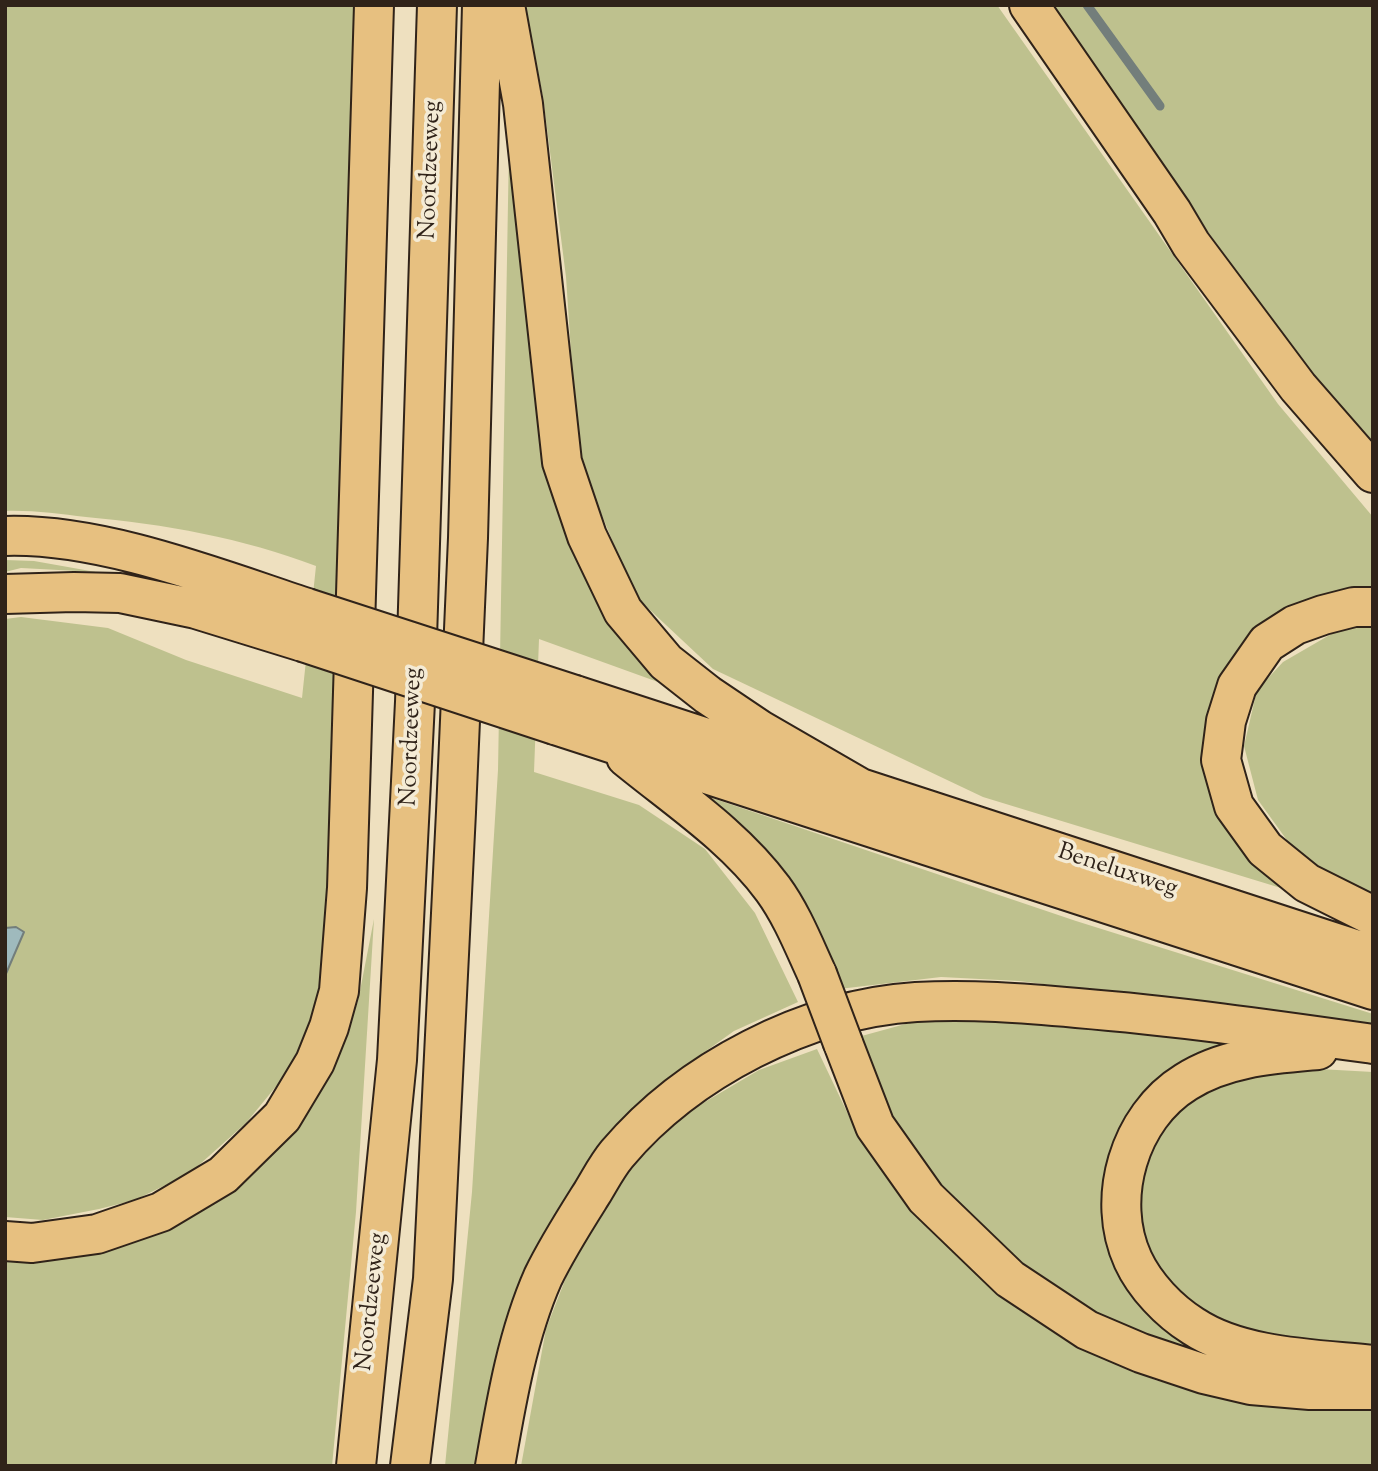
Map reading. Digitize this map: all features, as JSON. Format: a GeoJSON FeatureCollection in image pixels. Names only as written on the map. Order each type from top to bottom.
{"type":"FeatureCollection","features":[{"type":"Feature","properties":{"kind":"highway"},"geometry":{"type":"LineString","coordinates":[[5,1241],[32,1243],[97,1234],[161,1212],[223,1175],[282,1116],[314,1062],[329,1027],[339,991],[347,888],[374,5]]}},
{"type":"Feature","properties":{"kind":"highway","name":"Noordzeeweg"},"geometry":{"type":"LineString","coordinates":[[356,1466],[398,1046],[416,689],[437,5]]}},
{"type":"Feature","properties":{"kind":"highway","name":"Noordzeeweg"},"geometry":{"type":"LineString","coordinates":[[410,1466],[433,1279],[452,895],[468,538],[482,5]]}},
{"type":"Feature","properties":{"kind":"highway"},"geometry":{"type":"LineString","coordinates":[[505,5],[523,104],[562,462],[587,536],[623,611],[666,662],[708,695],[760,730],[862,789]]}},
{"type":"Feature","properties":{"kind":"highway"},"geometry":{"type":"LineString","coordinates":[[1029,5],[1200,255],[1298,387],[1373,473]]}},
{"type":"Feature","properties":{"kind":"highway"},"geometry":{"type":"LineString","coordinates":[[5,537],[20,536],[95,545],[174,565],[305,625],[575,713],[862,789]]}},
{"type":"Feature","properties":{"kind":"highway"},"geometry":{"type":"LineString","coordinates":[[5,594],[120,593],[196,609],[305,625]]}},
{"type":"Feature","properties":{"kind":"highway"},"geometry":{"type":"LineString","coordinates":[[1373,607],[1354,607],[1323,615],[1295,625],[1267,643],[1237,686],[1226,721],[1222,760],[1234,806],[1265,849],[1307,883],[1373,916]]}},
{"type":"Feature","properties":{"kind":"highway"},"geometry":{"type":"LineString","coordinates":[[575,713],[728,839],[773,889],[799,934],[817,974],[875,1126],[926,1198],[1010,1279],[1087,1330],[1141,1353],[1204,1374],[1251,1385],[1310,1390],[1373,1390]]}},
{"type":"Feature","properties":{"kind":"highway"},"geometry":{"type":"LineString","coordinates":[[611,744],[1373,990]]}},
{"type":"Feature","properties":{"kind":"highway","name":"Beneluxweg"},"geometry":{"type":"LineString","coordinates":[[862,789],[1373,955]]}},
{"type":"Feature","properties":{"kind":"highway"},"geometry":{"type":"LineString","coordinates":[[495,1466],[525,1329],[543,1278],[566,1233],[615,1155],[687,1090],[735,1057],[787,1033],[845,1014],[914,1002],[995,1001],[1123,1012],[1373,1045]]}},
{"type":"Feature","properties":{"kind":"highway"},"geometry":{"type":"LineString","coordinates":[[1373,1045],[1247,1058],[1214,1066],[1185,1082],[1160,1101],[1137,1135],[1123,1180],[1122,1206],[1125,1233],[1133,1260],[1151,1287],[1173,1312],[1195,1328],[1220,1340],[1280,1355],[1373,1365]]}},
{"type":"Feature","properties":{"kind":"green space"},"geometry":{"type":"Polygon","coordinates":[[[5,5],[358,5],[326,973],[306,1035],[287,1073],[246,1123],[190,1173],[135,1200],[43,1220],[5,1217],[5,976],[24,932],[16,927],[5,928],[5,619],[21,617],[108,628],[186,660],[302,698],[316,566],[232,540],[174,528],[56,514],[5,511],[5,5]]]}},
{"type":"Feature","properties":{"kind":"green space"},"geometry":{"type":"Polygon","coordinates":[[[524,5],[997,5],[1278,404],[1373,517],[1373,590],[1314,597],[1273,618],[1211,741],[1294,892],[983,797],[713,669],[635,596],[578,457],[566,277],[543,97],[524,5]]]}},
{"type":"Feature","properties":{"kind":"green space"},"geometry":{"type":"Polygon","coordinates":[[[1049,5],[1373,5],[1373,461],[1167,175],[1049,5]]]}},
{"type":"Feature","properties":{"kind":"green space"},"geometry":{"type":"Polygon","coordinates":[[[509,146],[545,465],[617,624],[658,682],[539,639],[534,772],[639,805],[705,849],[755,913],[798,1002],[734,1031],[667,1079],[590,1157],[533,1255],[481,1466],[445,1466],[472,1192],[498,770],[509,146]]]}},
{"type":"Feature","properties":{"kind":"green space"},"geometry":{"type":"Polygon","coordinates":[[[5,560],[34,561],[96,572],[21,568],[5,572],[5,560]]]}},
{"type":"Feature","properties":{"kind":"green space"},"geometry":{"type":"Polygon","coordinates":[[[1373,626],[1373,904],[1302,861],[1258,800],[1244,746],[1257,690],[1283,662],[1340,629],[1373,626]]]}},
{"type":"Feature","properties":{"kind":"green space"},"geometry":{"type":"Polygon","coordinates":[[[700,794],[1076,921],[1373,1014],[1373,1025],[1019,981],[941,977],[839,989],[700,794]]]}},
{"type":"Feature","properties":{"kind":"green space"},"geometry":{"type":"Polygon","coordinates":[[[374,919],[356,1212],[332,1466],[5,1466],[5,1256],[126,1240],[192,1216],[278,1147],[314,1104],[335,1062],[358,1001],[374,919]]]}},
{"type":"Feature","properties":{"kind":"green space"},"geometry":{"type":"Polygon","coordinates":[[[998,1014],[1246,1045],[1129,1118],[1140,1295],[1299,1377],[1126,1335],[1035,1285],[913,1158],[878,1091],[858,1037],[920,1020],[998,1014]]]}},
{"type":"Feature","properties":{"kind":"green space"},"geometry":{"type":"Polygon","coordinates":[[[817,1049],[856,1131],[915,1213],[989,1286],[1072,1342],[1155,1380],[1243,1404],[1373,1408],[1373,1466],[521,1466],[546,1329],[579,1244],[631,1167],[688,1112],[759,1070],[817,1049]]]}},
{"type":"Feature","properties":{"kind":"green space"},"geometry":{"type":"Polygon","coordinates":[[[1265,1066],[1373,1072],[1373,1357],[1310,1350],[1188,1310],[1152,1268],[1135,1225],[1147,1150],[1173,1110],[1208,1081],[1265,1066]]]}},
{"type":"Feature","properties":{"kind":"water"},"geometry":{"type":"Polygon","coordinates":[[[16,927],[24,932],[5,976],[5,928],[16,927]]]}},
{"type":"Feature","properties":{"kind":"waterway"},"geometry":{"type":"LineString","coordinates":[[1087,5],[1160,106]]}}]}
